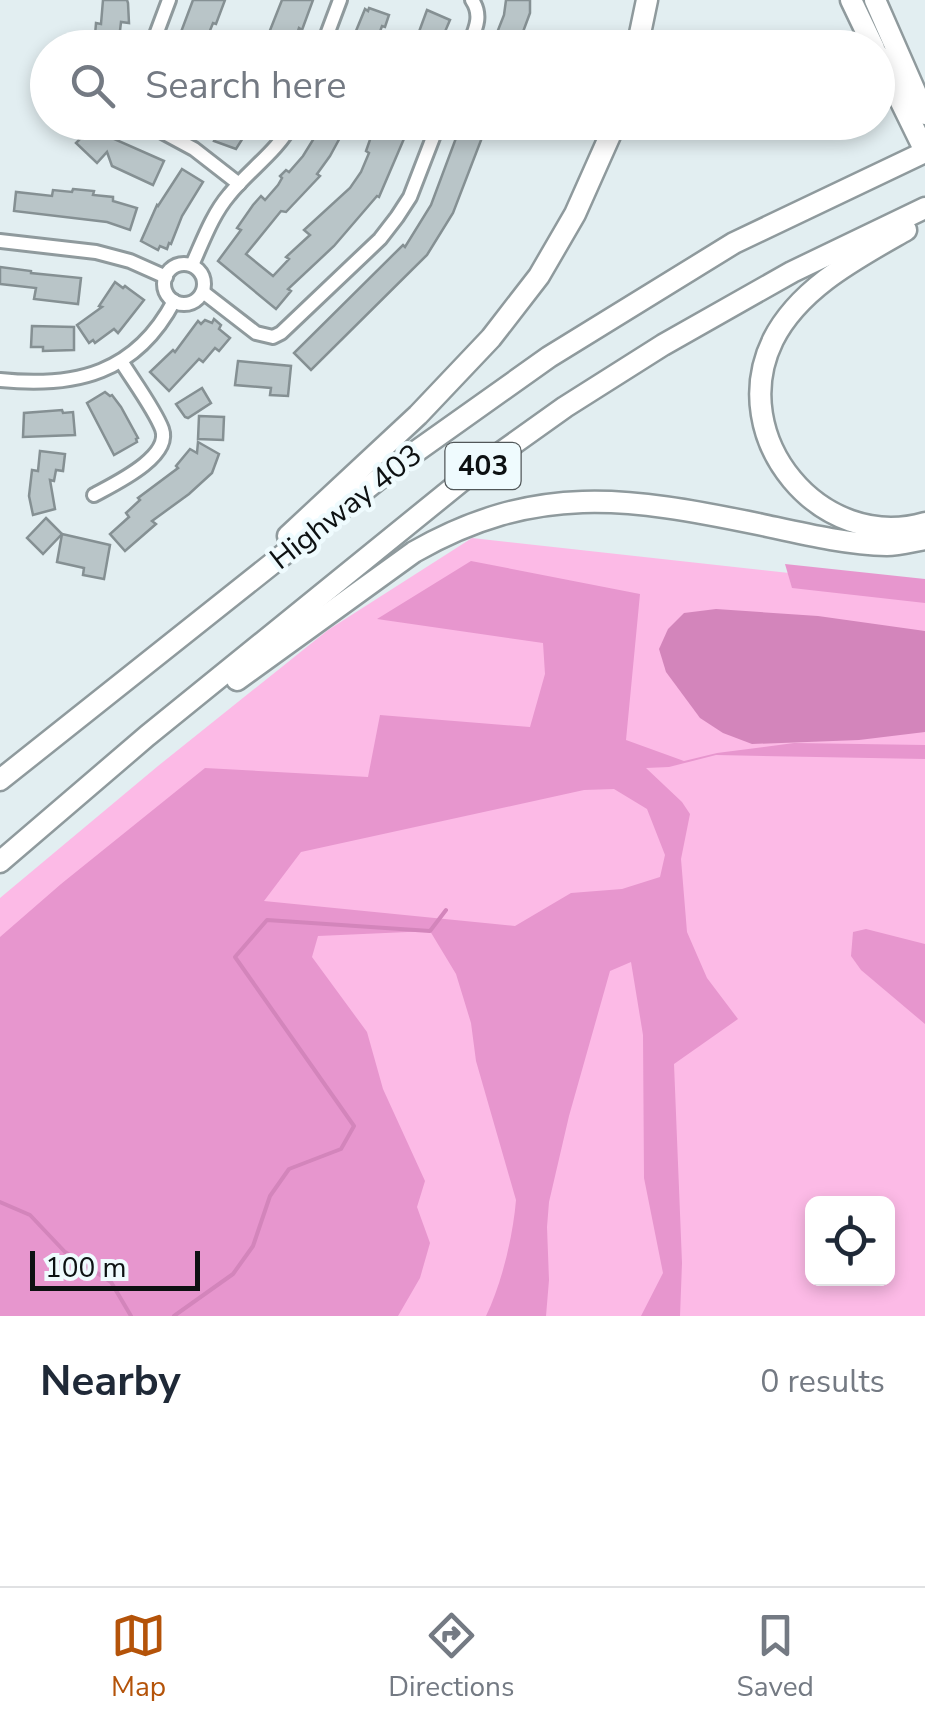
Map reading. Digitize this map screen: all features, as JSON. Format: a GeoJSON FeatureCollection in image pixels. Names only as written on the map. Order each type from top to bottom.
{"type":"FeatureCollection","features":[{"type":"Feature","properties":{"kind":"highway"},"geometry":{"type":"LineString","coordinates":[[641,30],[647,0]]}},
{"type":"Feature","properties":{"kind":"highway"},"geometry":{"type":"LineString","coordinates":[[851,0],[865,30]]}},
{"type":"Feature","properties":{"kind":"highway"},"geometry":{"type":"LineString","coordinates":[[875,0],[885,30]]}},
{"type":"Feature","properties":{"kind":"highway"},"geometry":{"type":"LineString","coordinates":[[895,61],[925,151]]}},
{"type":"Feature","properties":{"kind":"highway"},"geometry":{"type":"LineString","coordinates":[[895,79],[925,114]]}},
{"type":"Feature","properties":{"kind":"highway"},"geometry":{"type":"LineString","coordinates":[[196,624],[418,415],[492,338],[539,276],[575,214],[608,140]]}},
{"type":"Feature","properties":{"kind":"highway","name":"Highway 403"},"geometry":{"type":"LineString","coordinates":[[0,780],[390,470],[549,356],[734,244],[925,151]]}},
{"type":"Feature","properties":{"kind":"highway","name":"Highway 403"},"geometry":{"type":"LineString","coordinates":[[85,789],[464,479],[565,408],[663,345],[778,280],[925,208]]}},
{"type":"Feature","properties":{"kind":"highway"},"geometry":{"type":"LineString","coordinates":[[925,220],[845,266],[787,316],[771,343],[763,373],[761,406],[766,434],[777,460],[790,481],[816,504],[848,521],[880,528],[925,523]]}},
{"type":"Feature","properties":{"kind":"highway"},"geometry":{"type":"LineString","coordinates":[[85,789],[414,552],[445,534],[489,518],[536,506],[586,500],[634,502],[818,537],[890,545],[925,539]]}},
{"type":"Feature","properties":{"kind":"highway","name":"403"},"geometry":{"type":"LineString","coordinates":[[0,862],[85,789]]}},
{"type":"Feature","properties":{"kind":"street"},"geometry":{"type":"LineString","coordinates":[[158,30],[169,0]]}},
{"type":"Feature","properties":{"kind":"street"},"geometry":{"type":"LineString","coordinates":[[329,30],[340,0]]}},
{"type":"Feature","properties":{"kind":"street"},"geometry":{"type":"LineString","coordinates":[[472,0],[478,11],[474,30]]}},
{"type":"Feature","properties":{"kind":"street"},"geometry":{"type":"LineString","coordinates":[[179,140],[239,184]]}},
{"type":"Feature","properties":{"kind":"street"},"geometry":{"type":"LineString","coordinates":[[192,266],[215,215],[280,140]]}},
{"type":"Feature","properties":{"kind":"street"},"geometry":{"type":"LineString","coordinates":[[203,292],[256,333],[273,337],[281,334],[398,217],[432,140]]}},
{"type":"Feature","properties":{"kind":"street"},"geometry":{"type":"LineString","coordinates":[[0,241],[113,256],[166,277]]}},
{"type":"Feature","properties":{"kind":"street"},"geometry":{"type":"LineString","coordinates":[[186,264],[198,268],[204,280],[203,292],[194,302],[174,301],[165,288],[166,277],[174,267],[186,264]]}},
{"type":"Feature","properties":{"kind":"street"},"geometry":{"type":"LineString","coordinates":[[0,380],[68,381],[91,375],[121,361],[156,332],[174,301]]}},
{"type":"Feature","properties":{"kind":"street"},"geometry":{"type":"LineString","coordinates":[[94,495],[152,458],[163,442],[162,428],[121,361]]}},
{"type":"Feature","properties":{"kind":"shaded area"},"geometry":{"type":"Polygon","coordinates":[[[472,538],[925,588],[925,1316],[0,1316],[0,898],[328,630],[472,538]]]}},
{"type":"Feature","properties":{"kind":"shaded area"},"geometry":{"type":"Polygon","coordinates":[[[471,561],[640,594],[626,740],[684,761],[717,753],[794,743],[925,745],[925,759],[716,755],[669,767],[646,768],[690,814],[681,859],[687,932],[707,978],[738,1019],[674,1064],[682,1263],[680,1316],[641,1316],[663,1273],[644,1178],[643,1035],[631,962],[610,971],[569,1116],[549,1202],[546,1316],[486,1316],[506,1259],[516,1200],[456,974],[430,931],[318,936],[312,957],[367,1032],[383,1089],[425,1181],[417,1207],[430,1243],[420,1278],[398,1316],[0,1316],[0,937],[205,768],[368,777],[380,715],[530,727],[545,674],[543,643],[377,619],[471,561]],[[614,789],[584,790],[301,852],[264,901],[515,926],[571,893],[622,889],[660,877],[665,855],[647,809],[614,789]]]}},
{"type":"Feature","properties":{"kind":"shaded area"},"geometry":{"type":"Polygon","coordinates":[[[785,564],[925,579],[925,603],[792,588],[785,564]]]}},
{"type":"Feature","properties":{"kind":"shaded area"},"geometry":{"type":"Polygon","coordinates":[[[716,609],[818,616],[925,631],[925,732],[859,740],[752,744],[723,733],[700,718],[666,672],[659,649],[668,629],[684,613],[716,609]]]}},
{"type":"Feature","properties":{"kind":"shaded area"},"geometry":{"type":"Polygon","coordinates":[[[866,929],[925,944],[925,1024],[861,970],[851,956],[853,932],[866,929]]]}},
{"type":"Feature","properties":{"kind":"building"},"geometry":{"type":"Polygon","coordinates":[[[103,0],[127,0],[129,23],[121,22],[120,30],[95,30],[96,23],[101,24],[103,0]]]}},
{"type":"Feature","properties":{"kind":"building"},"geometry":{"type":"Polygon","coordinates":[[[193,0],[225,0],[210,30],[182,30],[193,0]]]}},
{"type":"Feature","properties":{"kind":"building"},"geometry":{"type":"Polygon","coordinates":[[[282,0],[313,0],[302,30],[270,30],[282,0]]]}},
{"type":"Feature","properties":{"kind":"building"},"geometry":{"type":"Polygon","coordinates":[[[506,0],[530,0],[524,30],[498,30],[506,0]]]}},
{"type":"Feature","properties":{"kind":"building"},"geometry":{"type":"Polygon","coordinates":[[[369,8],[389,15],[385,27],[356,30],[365,9],[369,8]]]}},
{"type":"Feature","properties":{"kind":"building"},"geometry":{"type":"Polygon","coordinates":[[[427,10],[450,20],[446,30],[420,30],[427,10]]]}},
{"type":"Feature","properties":{"kind":"building"},"geometry":{"type":"Polygon","coordinates":[[[116,140],[164,161],[153,185],[112,166],[107,152],[97,163],[76,143],[116,140]]]}},
{"type":"Feature","properties":{"kind":"building"},"geometry":{"type":"Polygon","coordinates":[[[214,140],[242,140],[236,149],[214,140]]]}},
{"type":"Feature","properties":{"kind":"building"},"geometry":{"type":"Polygon","coordinates":[[[313,140],[339,140],[317,174],[320,176],[286,212],[281,211],[246,254],[273,276],[289,259],[286,257],[310,235],[304,230],[350,188],[369,153],[366,151],[370,140],[403,140],[379,197],[288,289],[291,291],[276,309],[218,261],[241,230],[237,228],[253,205],[261,196],[265,200],[278,185],[280,176],[303,156],[313,140]]]}},
{"type":"Feature","properties":{"kind":"building"},"geometry":{"type":"Polygon","coordinates":[[[455,140],[481,140],[453,213],[427,255],[311,370],[294,353],[405,247],[431,205],[455,140]]]}},
{"type":"Feature","properties":{"kind":"building"},"geometry":{"type":"Polygon","coordinates":[[[182,169],[203,182],[182,216],[171,244],[158,250],[141,241],[157,205],[182,169]]]}},
{"type":"Feature","properties":{"kind":"building"},"geometry":{"type":"Polygon","coordinates":[[[53,190],[94,191],[93,195],[113,197],[113,201],[137,208],[130,230],[107,222],[14,211],[16,192],[52,196],[53,190]]]}},
{"type":"Feature","properties":{"kind":"building"},"geometry":{"type":"Polygon","coordinates":[[[0,267],[81,278],[78,304],[34,299],[36,288],[0,284],[0,267]]]}},
{"type":"Feature","properties":{"kind":"building"},"geometry":{"type":"Polygon","coordinates":[[[115,282],[144,300],[118,333],[114,329],[89,343],[77,325],[102,307],[99,306],[115,282]]]}},
{"type":"Feature","properties":{"kind":"building"},"geometry":{"type":"Polygon","coordinates":[[[214,319],[230,338],[203,362],[199,359],[169,391],[150,372],[175,352],[198,321],[212,323],[214,319]]]}},
{"type":"Feature","properties":{"kind":"building"},"geometry":{"type":"Polygon","coordinates":[[[32,326],[74,327],[74,350],[43,351],[43,347],[31,347],[32,326]]]}},
{"type":"Feature","properties":{"kind":"building"},"geometry":{"type":"Polygon","coordinates":[[[238,361],[291,366],[288,396],[270,395],[271,388],[235,385],[238,361]]]}},
{"type":"Feature","properties":{"kind":"building"},"geometry":{"type":"Polygon","coordinates":[[[202,388],[211,403],[185,417],[176,404],[202,388]]]}},
{"type":"Feature","properties":{"kind":"building"},"geometry":{"type":"Polygon","coordinates":[[[105,392],[121,407],[138,438],[114,455],[87,403],[105,392]]]}},
{"type":"Feature","properties":{"kind":"building"},"geometry":{"type":"Polygon","coordinates":[[[73,412],[75,435],[23,437],[24,413],[73,412]]]}},
{"type":"Feature","properties":{"kind":"building"},"geometry":{"type":"Polygon","coordinates":[[[199,416],[224,417],[223,440],[198,439],[199,416]]]}},
{"type":"Feature","properties":{"kind":"building"},"geometry":{"type":"Polygon","coordinates":[[[198,442],[219,454],[212,473],[152,521],[156,524],[125,551],[110,534],[129,517],[126,513],[138,498],[178,468],[190,449],[197,453],[198,442]]]}},
{"type":"Feature","properties":{"kind":"building"},"geometry":{"type":"Polygon","coordinates":[[[40,451],[65,454],[63,471],[56,470],[54,481],[50,480],[55,509],[33,515],[29,496],[32,470],[38,471],[40,451]]]}},
{"type":"Feature","properties":{"kind":"building"},"geometry":{"type":"Polygon","coordinates":[[[46,518],[62,534],[43,554],[27,538],[46,518]]]}},
{"type":"Feature","properties":{"kind":"building"},"geometry":{"type":"Polygon","coordinates":[[[62,534],[110,545],[104,579],[83,575],[84,568],[57,562],[62,534]]]}},
{"type":"Feature","properties":{"kind":"waterway"},"geometry":{"type":"LineString","coordinates":[[174,1316],[233,1274],[253,1246],[270,1196],[289,1169],[341,1149],[354,1126],[235,957],[267,920],[430,931],[446,910]]}},
{"type":"Feature","properties":{"kind":"waterway"},"geometry":{"type":"LineString","coordinates":[[0,1202],[30,1215],[65,1252],[111,1282],[131,1316]]}}]}
